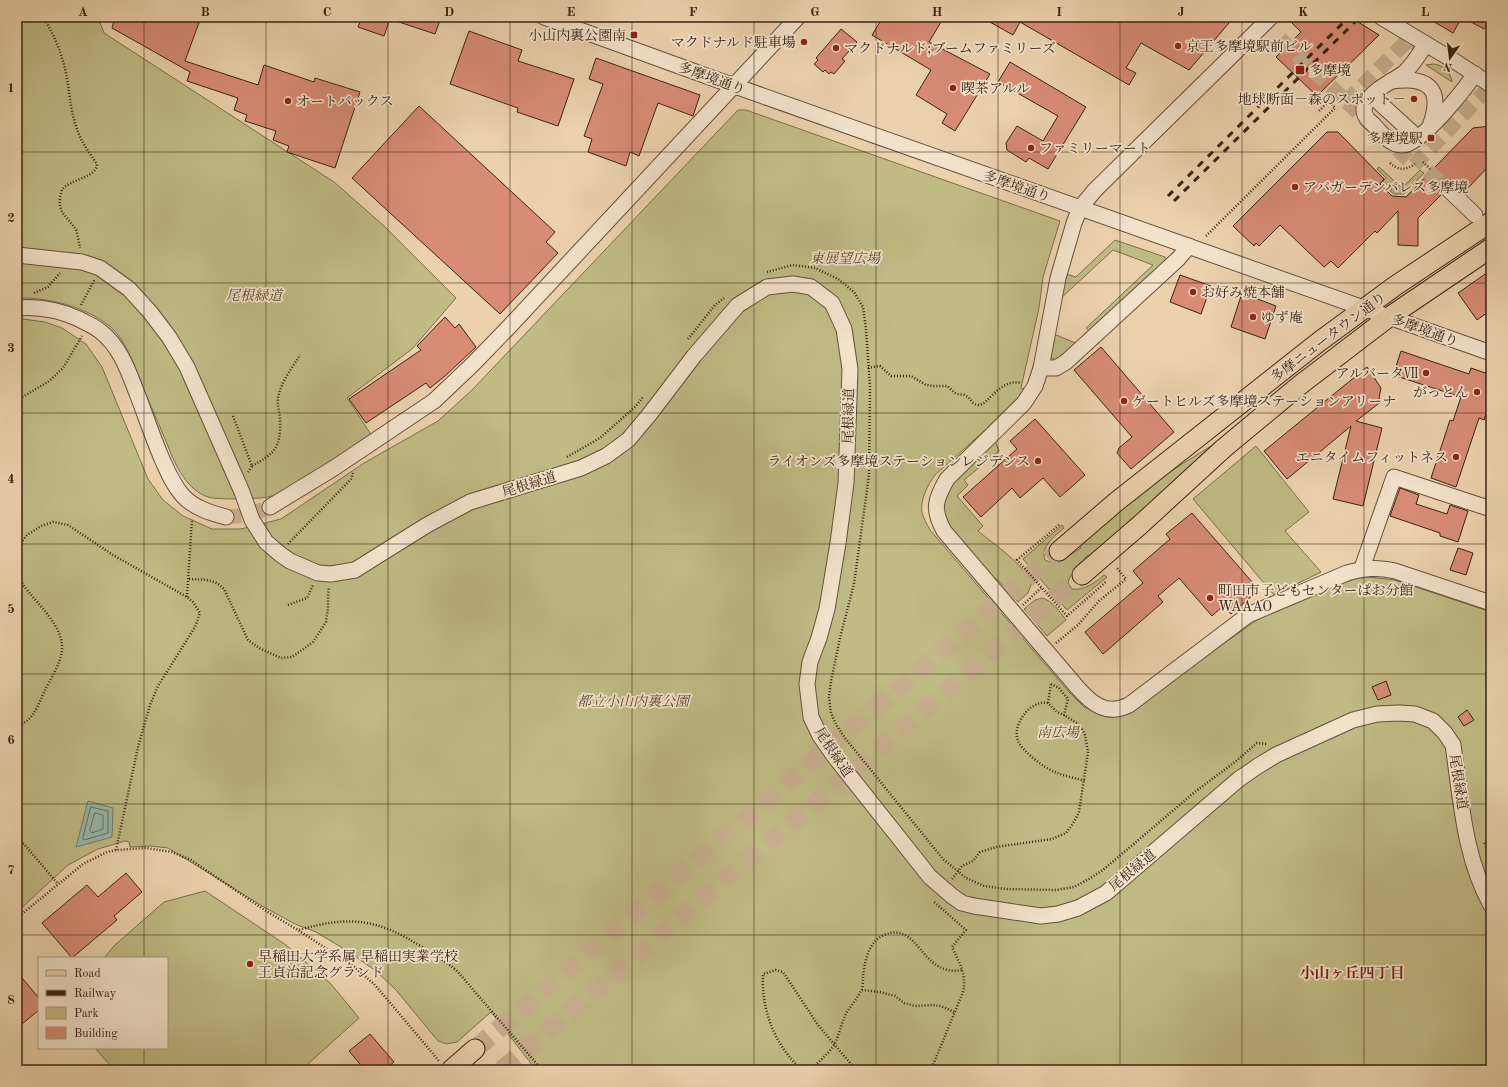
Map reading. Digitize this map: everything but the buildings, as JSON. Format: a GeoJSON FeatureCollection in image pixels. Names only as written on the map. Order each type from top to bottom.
{"type":"FeatureCollection","features":[{"type":"Feature","properties":{"kind":"main road","name":"多摩ニュータウン通り"},"geometry":{"type":"LineString","coordinates":[[1059,550],[1116,502],[1320,341],[1395,286],[1483,218]]}},
{"type":"Feature","properties":{"kind":"main road","name":"多摩ニュータウン通り"},"geometry":{"type":"LineString","coordinates":[[1082,575],[1140,525],[1224,448],[1300,385],[1389,317],[1491,248]]}},
{"type":"Feature","properties":{"kind":"main road"},"geometry":{"type":"LineString","coordinates":[[446,1067],[475,1049]]}},
{"type":"Feature","properties":{"kind":"street","name":"多摩境通り"},"geometry":{"type":"LineString","coordinates":[[544,17],[734,86],[1491,353]]}},
{"type":"Feature","properties":{"kind":"street"},"geometry":{"type":"LineString","coordinates":[[270,507],[334,468],[434,401],[507,329],[798,17]]}},
{"type":"Feature","properties":{"kind":"street"},"geometry":{"type":"LineString","coordinates":[[1271,17],[1095,190],[1080,208],[1074,223],[1058,278],[1041,368],[1035,386],[1024,403],[946,479],[939,493],[935,508],[937,519],[944,531],[1087,698],[1094,704],[1107,709],[1122,708],[1129,705],[1254,611],[1362,568],[1379,568],[1395,571],[1491,603]]}},
{"type":"Feature","properties":{"kind":"street"},"geometry":{"type":"LineString","coordinates":[[1386,20],[1491,85]]}},
{"type":"Feature","properties":{"kind":"street"},"geometry":{"type":"LineString","coordinates":[[1426,44],[1412,65],[1390,82],[1381,86],[1366,104],[1364,110],[1368,121],[1394,144],[1401,146],[1408,145],[1424,133],[1462,94],[1475,74]]}},
{"type":"Feature","properties":{"kind":"street"},"geometry":{"type":"LineString","coordinates":[[1390,82],[1405,79],[1414,80],[1428,86],[1434,92],[1435,109],[1424,133]]}},
{"type":"Feature","properties":{"kind":"street"},"geometry":{"type":"LineString","coordinates":[[1372,96],[1424,133]]}},
{"type":"Feature","properties":{"kind":"street"},"geometry":{"type":"LineString","coordinates":[[1448,189],[1483,218]]}},
{"type":"Feature","properties":{"kind":"street"},"geometry":{"type":"LineString","coordinates":[[1041,368],[1056,368],[1066,362],[1178,259],[1189,246]]}},
{"type":"Feature","properties":{"kind":"street"},"geometry":{"type":"LineString","coordinates":[[17,255],[78,261],[100,268],[129,288],[169,337],[187,367],[242,492],[252,520],[266,542],[290,561],[325,574]]}},
{"type":"Feature","properties":{"kind":"street","name":"尾根緑道"},"geometry":{"type":"LineString","coordinates":[[325,574],[355,570],[427,525],[470,502],[582,468],[606,456],[628,440],[694,356],[738,305],[767,287],[793,284],[811,287],[832,303],[844,329],[850,369],[846,483],[827,608],[819,638],[810,662],[807,684],[811,717],[820,736],[834,756],[925,871],[941,888],[962,902],[974,906],[1041,916],[1058,914],[1078,908],[1106,893],[1240,779],[1276,755],[1352,720],[1377,714],[1399,713],[1415,714],[1433,721],[1445,732],[1453,745],[1469,848],[1478,877],[1491,906]]}},
{"type":"Feature","properties":{"kind":"street"},"geometry":{"type":"LineString","coordinates":[[17,308],[42,308],[60,311],[89,324],[101,332],[114,346],[124,362],[171,478],[184,497],[192,504],[226,517]]}},
{"type":"Feature","properties":{"kind":"street"},"geometry":{"type":"LineString","coordinates":[[1362,568],[1394,477],[1491,509]]}},
{"type":"Feature","properties":{"kind":"path"},"geometry":{"type":"LineString","coordinates":[[31,293],[38,292],[48,287],[78,261],[77,232],[62,212],[59,203],[60,198],[63,188],[93,172],[97,167],[97,164],[83,143],[76,128],[71,110],[64,66],[51,32],[43,17]]}},
{"type":"Feature","properties":{"kind":"path"},"geometry":{"type":"LineString","coordinates":[[1206,236],[1335,108],[1329,101],[1319,111]]}},
{"type":"Feature","properties":{"kind":"path"},"geometry":{"type":"LineString","coordinates":[[1423,162],[1430,169]]}},
{"type":"Feature","properties":{"kind":"path"},"geometry":{"type":"LineString","coordinates":[[1390,163],[1395,168],[1404,169],[1415,164]]}},
{"type":"Feature","properties":{"kind":"path"},"geometry":{"type":"LineString","coordinates":[[75,317],[100,268]]}},
{"type":"Feature","properties":{"kind":"path"},"geometry":{"type":"LineString","coordinates":[[17,400],[48,382],[63,368],[89,324]]}},
{"type":"Feature","properties":{"kind":"path"},"geometry":{"type":"LineString","coordinates":[[242,492],[244,477],[252,466],[270,455],[279,444],[280,421],[278,399],[286,377],[300,355]]}},
{"type":"Feature","properties":{"kind":"path"},"geometry":{"type":"LineString","coordinates":[[1013,381],[998,389],[984,403],[979,405],[973,403],[967,396],[957,394],[947,386],[926,385],[911,376],[891,376],[880,366],[868,368],[870,388],[869,475],[854,584],[840,638],[829,697],[831,713],[845,738],[943,859],[966,878],[984,886],[1006,889],[1056,890],[1074,887],[1089,880],[1103,870],[1196,791],[1235,762],[1257,743],[1281,745],[1291,748]]}},
{"type":"Feature","properties":{"kind":"path"},"geometry":{"type":"LineString","coordinates":[[233,416],[252,466]]}},
{"type":"Feature","properties":{"kind":"path"},"geometry":{"type":"LineString","coordinates":[[280,554],[351,479],[355,466]]}},
{"type":"Feature","properties":{"kind":"path"},"geometry":{"type":"LineString","coordinates":[[187,597],[192,504]]}},
{"type":"Feature","properties":{"kind":"path"},"geometry":{"type":"LineString","coordinates":[[17,551],[26,535],[41,526],[53,522],[68,525],[113,555],[187,597],[193,602],[200,613],[199,619],[158,686],[150,705],[138,747],[116,850]]}},
{"type":"Feature","properties":{"kind":"path"},"geometry":{"type":"LineString","coordinates":[[1059,525],[1017,560],[1066,616],[1107,581]]}},
{"type":"Feature","properties":{"kind":"path"},"geometry":{"type":"LineString","coordinates":[[1046,651],[1078,625],[1099,601],[1126,579],[1112,564]]}},
{"type":"Feature","properties":{"kind":"path"},"geometry":{"type":"LineString","coordinates":[[17,572],[22,585],[57,629],[61,638],[62,651],[55,671],[32,717],[25,723],[17,726]]}},
{"type":"Feature","properties":{"kind":"path"},"geometry":{"type":"LineString","coordinates":[[189,579],[214,581],[220,585],[224,589],[248,640],[259,648],[282,658],[292,656],[313,642],[326,622],[328,594],[325,574]]}},
{"type":"Feature","properties":{"kind":"path"},"geometry":{"type":"LineString","coordinates":[[288,605],[307,598],[325,574]]}},
{"type":"Feature","properties":{"kind":"path"},"geometry":{"type":"LineString","coordinates":[[1022,606],[1041,588]]}},
{"type":"Feature","properties":{"kind":"path"},"geometry":{"type":"LineString","coordinates":[[1048,703],[1051,684],[1059,688],[1068,699],[1064,715]]}},
{"type":"Feature","properties":{"kind":"path"},"geometry":{"type":"LineString","coordinates":[[931,1070],[963,992],[965,981],[963,970],[952,947],[966,930],[930,898],[952,879],[962,866],[973,861],[980,852],[996,846],[1052,839],[1066,833],[1079,812],[1085,781],[1088,752],[1085,735],[1080,725],[1057,712],[1048,703],[1042,702],[1034,704],[1024,713],[1017,728],[1018,741],[1033,757],[1054,772],[1085,781]]}},
{"type":"Feature","properties":{"kind":"path"},"geometry":{"type":"LineString","coordinates":[[17,842],[24,844],[58,884]]}},
{"type":"Feature","properties":{"kind":"path"},"geometry":{"type":"LineString","coordinates":[[17,918],[83,864],[107,852],[146,848],[172,852],[191,860],[266,911],[337,955],[369,980],[392,1004],[446,1067]]}},
{"type":"Feature","properties":{"kind":"path"},"geometry":{"type":"LineString","coordinates":[[298,930],[330,923],[361,921],[388,928],[416,944],[458,972],[542,1070]]}},
{"type":"Feature","properties":{"kind":"path"},"geometry":{"type":"LineString","coordinates":[[811,1070],[834,1045],[847,1012],[862,990],[867,953],[876,940],[882,936],[897,932],[909,936],[928,958],[941,968],[954,971],[963,970]]}},
{"type":"Feature","properties":{"kind":"path"},"geometry":{"type":"LineString","coordinates":[[802,1070],[793,1062],[778,1041],[767,1017],[762,985],[763,974],[776,970],[783,972],[818,1025],[856,1070]]}},
{"type":"Feature","properties":{"kind":"path"},"geometry":{"type":"LineString","coordinates":[[862,990],[880,992],[895,996],[914,1006],[941,1006],[954,1012]]}},
{"type":"Feature","properties":{"kind":"green space","name":"尾根緑道"},"geometry":{"type":"Polygon","coordinates":[[[17,17],[98,17],[104,33],[334,182],[384,226],[456,298],[412,349],[347,398],[372,436],[307,478],[272,496],[263,498],[238,499],[208,497],[194,489],[178,469],[132,360],[119,336],[99,319],[72,306],[58,302],[30,298],[17,298],[17,17]]]}},
{"type":"Feature","properties":{"kind":"green space"},"geometry":{"type":"Polygon","coordinates":[[[1433,64],[1446,69],[1452,82],[1426,65],[1433,64]]]}},
{"type":"Feature","properties":{"kind":"green space","name":"都立小山内裏公園"},"geometry":{"type":"Polygon","coordinates":[[[738,110],[746,110],[1060,221],[1043,277],[1039,308],[1021,388],[1025,389],[1013,405],[935,475],[925,492],[922,502],[922,512],[930,530],[1069,692],[1084,707],[1108,717],[1118,716],[1146,699],[1257,620],[1312,595],[1354,579],[1369,577],[1395,580],[1491,612],[1491,1070],[536,1070],[491,1012],[457,1042],[447,1044],[438,1041],[396,990],[376,971],[349,952],[316,932],[295,924],[262,906],[168,848],[151,846],[130,847],[129,842],[125,841],[98,849],[68,865],[17,912],[17,320],[23,319],[45,322],[62,328],[86,344],[102,367],[148,479],[163,500],[183,516],[212,529],[241,529],[281,519],[364,463],[438,421],[472,390],[738,110]]]}},
{"type":"Feature","properties":{"kind":"green space"},"geometry":{"type":"Polygon","coordinates":[[[1379,167],[1402,188],[1420,170],[1424,173],[1404,194],[1394,194],[1390,191],[1392,189],[1383,181],[1386,178],[1377,169],[1379,167]]]}},
{"type":"Feature","properties":{"kind":"green space"},"geometry":{"type":"Polygon","coordinates":[[[1115,240],[1165,257],[1166,262],[1091,333],[1086,328],[1153,265],[1113,250],[1059,300],[1066,274],[1076,277],[1115,240]]]}},
{"type":"Feature","properties":{"kind":"green space"},"geometry":{"type":"Polygon","coordinates":[[[1054,334],[1078,344],[1055,360],[1050,357],[1054,334]]]}},
{"type":"Feature","properties":{"kind":"green space"},"geometry":{"type":"Polygon","coordinates":[[[1242,421],[1090,557],[1088,555],[1071,575],[1068,583],[1072,589],[1081,589],[1104,575],[1107,577],[1067,610],[1023,559],[1062,525],[1064,528],[1050,541],[1045,550],[1045,560],[1050,562],[1059,561],[1081,548],[1079,545],[1163,476],[1211,446],[1242,421]]]}},
{"type":"Feature","properties":{"kind":"green space"},"geometry":{"type":"Polygon","coordinates":[[[995,441],[999,451],[964,480],[968,485],[957,496],[983,526],[978,531],[1014,560],[1032,582],[1028,593],[1018,602],[999,581],[990,575],[948,528],[943,518],[942,500],[950,483],[995,441]]]}},
{"type":"Feature","properties":{"kind":"green space"},"geometry":{"type":"Polygon","coordinates":[[[1256,446],[1309,512],[1285,531],[1321,572],[1274,595],[1193,499],[1256,446]]]}},
{"type":"Feature","properties":{"kind":"green space"},"geometry":{"type":"Polygon","coordinates":[[[1042,598],[1053,604],[1066,620],[1047,636],[1024,609],[1035,600],[1042,598]]]}},
{"type":"Feature","properties":{"kind":"green space"},"geometry":{"type":"Polygon","coordinates":[[[205,891],[286,945],[331,984],[359,1018],[309,1063],[305,1070],[114,1070],[96,1049],[168,1049],[168,957],[105,957],[115,945],[164,902],[205,891]]]}},
{"type":"Feature","properties":{"kind":"water"},"geometry":{"type":"Polygon","coordinates":[[[88,801],[113,808],[112,837],[76,847],[88,801]]]}},
{"type":"Feature","properties":{"kind":"tunnel"},"geometry":{"type":"LineString","coordinates":[[1280,39],[1414,165],[1488,89]]}},
{"type":"Feature","properties":{"kind":"tunnel"},"geometry":{"type":"LineString","coordinates":[[1346,102],[1409,39],[1423,47]]}},
{"type":"Feature","properties":{"kind":"tunnel"},"geometry":{"type":"LineString","coordinates":[[1428,171],[1448,189]]}},
{"type":"Feature","properties":{"kind":"tunnel"},"geometry":{"type":"LineString","coordinates":[[226,517],[249,514],[270,507]]}},
{"type":"Feature","properties":{"kind":"tunnel"},"geometry":{"type":"LineString","coordinates":[[475,1049],[1059,551]]}},
{"type":"Feature","properties":{"kind":"tunnel"},"geometry":{"type":"LineString","coordinates":[[502,1070],[1082,575]]}},
{"type":"Feature","properties":{"kind":"railway"},"geometry":{"type":"LineString","coordinates":[[1168,196],[1349,17]]}},
{"type":"Feature","properties":{"kind":"railway"},"geometry":{"type":"LineString","coordinates":[[1174,201],[1360,17]]}},
{"type":"Feature","properties":{"kind":"place","name":"小山内裏公園南"},"geometry":{"type":"Point","coordinates":[634,35]}},
{"type":"Feature","properties":{"kind":"place","name":"マクドナルド駐車場"},"geometry":{"type":"Point","coordinates":[804,42]}},
{"type":"Feature","properties":{"kind":"place","name":"京王多摩境駅前ビル"},"geometry":{"type":"Point","coordinates":[1178,46]}},
{"type":"Feature","properties":{"kind":"place","name":"マクドナルド;ブームファミリーズ"},"geometry":{"type":"Point","coordinates":[836,48]}},
{"type":"Feature","properties":{"kind":"place","name":"多摩境"},"geometry":{"type":"Point","coordinates":[1300,70]}},
{"type":"Feature","properties":{"kind":"place","name":"喫茶アルル"},"geometry":{"type":"Point","coordinates":[953,88]}},
{"type":"Feature","properties":{"kind":"place","name":"地球断面－森のスポット－"},"geometry":{"type":"Point","coordinates":[1414,99]}},
{"type":"Feature","properties":{"kind":"place","name":"オートバックス"},"geometry":{"type":"Point","coordinates":[288,101]}},
{"type":"Feature","properties":{"kind":"place","name":"多摩境駅"},"geometry":{"type":"Point","coordinates":[1431,138]}},
{"type":"Feature","properties":{"kind":"place","name":"ファミリーマート"},"geometry":{"type":"Point","coordinates":[1031,148]}},
{"type":"Feature","properties":{"kind":"place","name":"アパガーデンパレス多摩境"},"geometry":{"type":"Point","coordinates":[1295,187]}},
{"type":"Feature","properties":{"kind":"place","name":"お好み焼本舗"},"geometry":{"type":"Point","coordinates":[1193,292]}},
{"type":"Feature","properties":{"kind":"place","name":"ゆず庵"},"geometry":{"type":"Point","coordinates":[1253,317]}},
{"type":"Feature","properties":{"kind":"place","name":"アルバータⅦ"},"geometry":{"type":"Point","coordinates":[1426,373]}},
{"type":"Feature","properties":{"kind":"place","name":"がっとん"},"geometry":{"type":"Point","coordinates":[1477,392]}},
{"type":"Feature","properties":{"kind":"place","name":"ゲートヒルズ多摩境ステーションアリーナ"},"geometry":{"type":"Point","coordinates":[1124,401]}},
{"type":"Feature","properties":{"kind":"place","name":"エニタイムフィットネス"},"geometry":{"type":"Point","coordinates":[1456,457]}},
{"type":"Feature","properties":{"kind":"place","name":"ライオンズ多摩境ステーションレジデンス"},"geometry":{"type":"Point","coordinates":[1038,461]}},
{"type":"Feature","properties":{"kind":"place","name":"町田市子どもセンターぱお分館 WAAAO"},"geometry":{"type":"Point","coordinates":[1210,598]}},
{"type":"Feature","properties":{"kind":"place","name":"早稲田大学系属 早稲田実業学校 王貞治記念グランド"},"geometry":{"type":"Point","coordinates":[250,964]}},
{"type":"Feature","properties":{"kind":"district","name":"小山ヶ丘四丁目"},"geometry":{"type":"Point","coordinates":[1352,973]}},
{"type":"Feature","properties":{"kind":"park label","name":"東展望広場"},"geometry":{"type":"Point","coordinates":[845,258]}},
{"type":"Feature","properties":{"kind":"park label","name":"南広場"},"geometry":{"type":"Point","coordinates":[1058,732]}}]}
